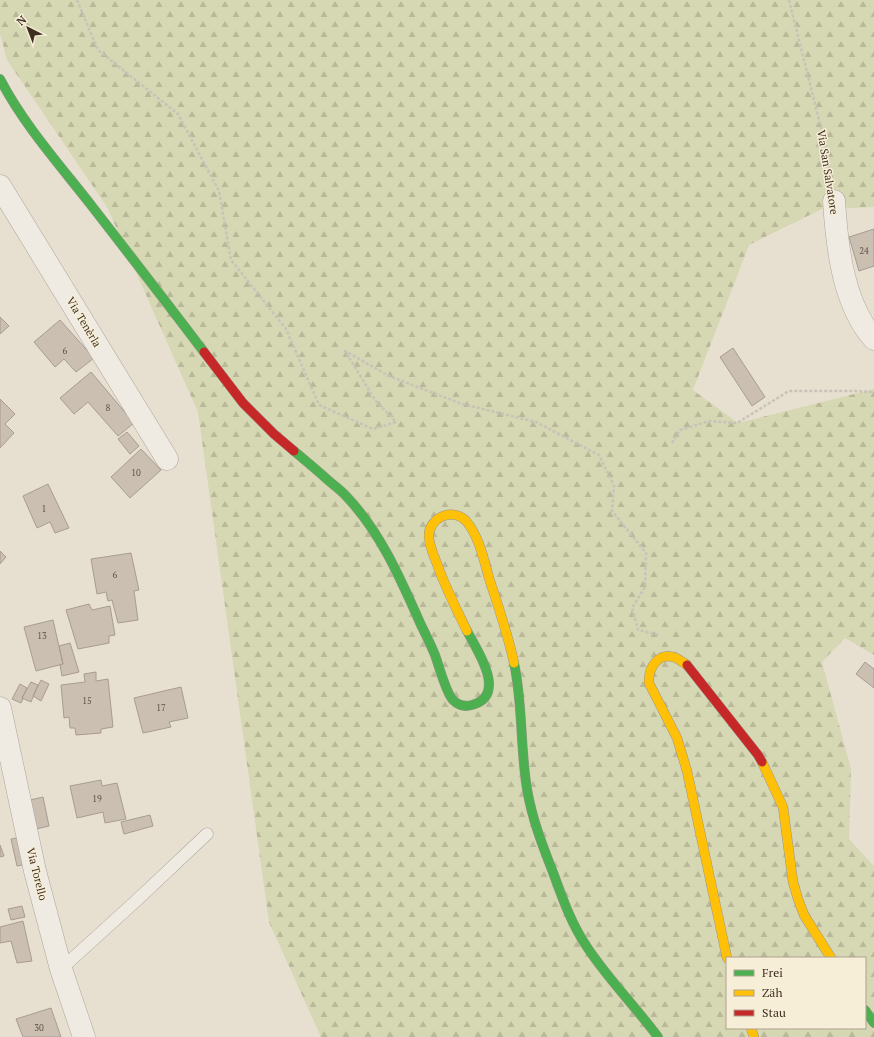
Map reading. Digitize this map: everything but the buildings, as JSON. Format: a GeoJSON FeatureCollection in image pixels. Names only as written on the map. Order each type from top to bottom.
{"type":"FeatureCollection","features":[{"type":"Feature","properties":{"kind":"street"},"geometry":{"type":"LineString","coordinates":[[0,79],[12,102],[33,132],[124,247],[243,403],[274,434],[347,496],[372,527],[384,546],[414,608],[435,655],[451,698],[455,703],[467,706],[481,700],[486,696],[489,691],[488,677],[444,584],[429,542],[432,524],[441,517],[453,514],[462,517],[467,522],[479,546],[512,652],[518,680],[522,712],[524,774],[530,805],[552,869],[580,934],[591,954],[658,1037]]}},
{"type":"Feature","properties":{"kind":"street","name":"Via Tenèrla"},"geometry":{"type":"LineString","coordinates":[[0,186],[167,459]]}},
{"type":"Feature","properties":{"kind":"street","name":"Via San Salvatore"},"geometry":{"type":"LineString","coordinates":[[834,201],[842,266],[848,290],[860,319],[874,339]]}},
{"type":"Feature","properties":{"kind":"street"},"geometry":{"type":"LineString","coordinates":[[727,957],[682,752],[677,738],[648,683],[649,670],[653,664],[665,657],[672,656],[687,665],[758,755],[783,807],[793,882],[798,899],[808,922],[830,957]]}},
{"type":"Feature","properties":{"kind":"street","name":"Via Torello"},"geometry":{"type":"LineString","coordinates":[[0,708],[35,871],[61,969],[84,1037]]}},
{"type":"Feature","properties":{"kind":"street"},"geometry":{"type":"LineString","coordinates":[[866,1011],[874,1023]]}},
{"type":"Feature","properties":{"kind":"lane"},"geometry":{"type":"LineString","coordinates":[[61,969],[207,834]]}},
{"type":"Feature","properties":{"kind":"path"},"geometry":{"type":"LineString","coordinates":[[77,0],[98,50],[178,114],[219,191],[231,260],[286,329],[319,406],[373,429],[396,422],[375,400],[345,351],[389,376],[462,404],[536,422],[599,455],[614,486],[612,511],[646,553],[645,587],[632,608],[638,630],[660,636]]}},
{"type":"Feature","properties":{"kind":"path","name":"Via San Salvatore"},"geometry":{"type":"LineString","coordinates":[[789,0],[827,152],[834,201]]}},
{"type":"Feature","properties":{"kind":"path"},"geometry":{"type":"LineString","coordinates":[[672,444],[680,430],[709,421],[738,424],[789,391],[874,392]]}},
{"type":"Feature","properties":{"kind":"green space"},"geometry":{"type":"Polygon","coordinates":[[[0,0],[874,0],[874,207],[822,209],[749,245],[693,390],[738,423],[874,389],[874,655],[845,638],[822,662],[851,769],[849,839],[874,866],[874,1037],[321,1037],[269,922],[198,412],[107,207],[7,60],[0,34],[0,0]]]}},
{"type":"Feature","properties":{"kind":"traffic: fast"},"geometry":{"type":"LineString","coordinates":[[0,79],[9,96],[42,144],[204,352]]}},
{"type":"Feature","properties":{"kind":"traffic: fast"},"geometry":{"type":"LineString","coordinates":[[294,451],[343,493],[370,526],[380,541],[406,591],[433,651],[450,697],[457,703],[467,706],[483,700],[488,692],[489,682],[487,671],[467,631]]}},
{"type":"Feature","properties":{"kind":"traffic: fast"},"geometry":{"type":"LineString","coordinates":[[514,663],[519,694],[523,757],[529,800],[538,833],[561,894],[572,921],[587,947],[658,1037]]}},
{"type":"Feature","properties":{"kind":"traffic: fast"},"geometry":{"type":"LineString","coordinates":[[866,1011],[874,1023]]}},
{"type":"Feature","properties":{"kind":"traffic: slow"},"geometry":{"type":"LineString","coordinates":[[467,631],[450,596],[429,541],[429,531],[432,525],[442,516],[455,515],[461,517],[467,522],[475,535],[506,631],[514,663]]}},
{"type":"Feature","properties":{"kind":"traffic: slow"},"geometry":{"type":"LineString","coordinates":[[687,665],[676,658],[670,656],[664,657],[656,662],[650,671],[649,683],[677,738],[687,771],[727,957]]}},
{"type":"Feature","properties":{"kind":"traffic: slow"},"geometry":{"type":"LineString","coordinates":[[762,762],[783,807],[793,882],[798,899],[804,915],[830,957]]}},
{"type":"Feature","properties":{"kind":"traffic: slow"},"geometry":{"type":"LineString","coordinates":[[751,1029],[754,1037]]}},
{"type":"Feature","properties":{"kind":"traffic: jam"},"geometry":{"type":"LineString","coordinates":[[204,352],[243,403],[274,434],[294,451]]}},
{"type":"Feature","properties":{"kind":"traffic: jam"},"geometry":{"type":"LineString","coordinates":[[687,665],[762,762]]}}]}
